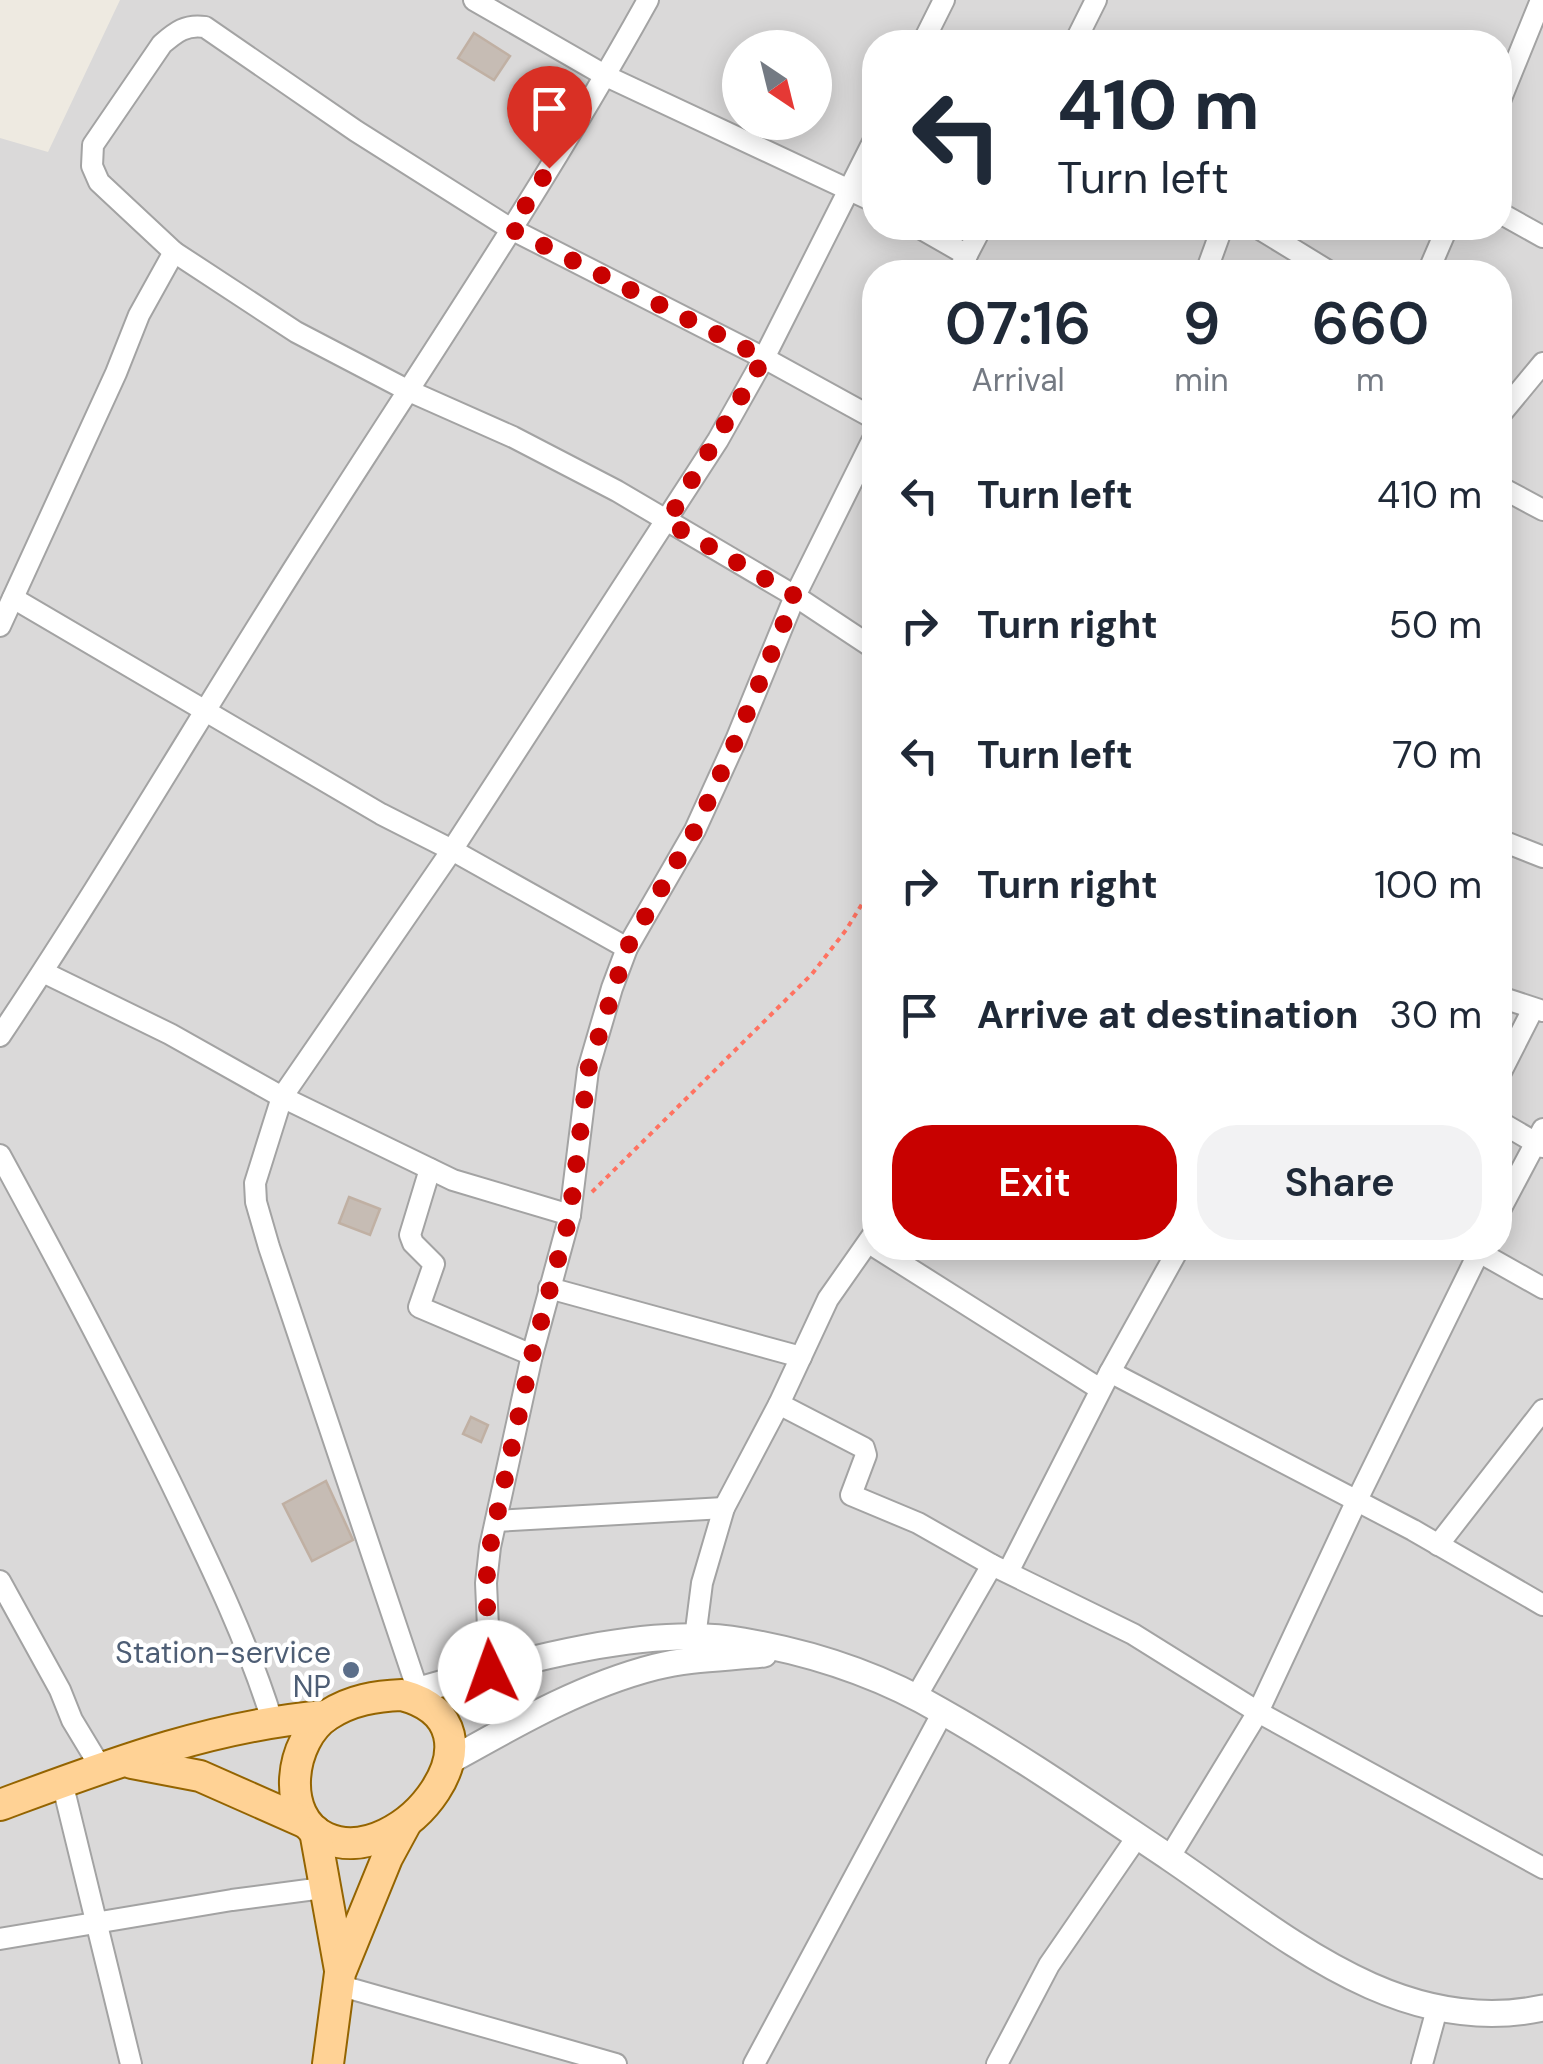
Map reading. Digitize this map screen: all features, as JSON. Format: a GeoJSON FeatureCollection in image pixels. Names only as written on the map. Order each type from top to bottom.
{"type":"FeatureCollection","features":[{"type":"Feature","properties":{"kind":"main road"},"geometry":{"type":"LineString","coordinates":[[0,1805],[204,1735],[272,1720],[326,1716],[378,1696],[410,1693],[438,1712],[447,1726],[450,1760],[441,1780],[406,1823],[387,1858],[339,1979],[328,2064]]}},
{"type":"Feature","properties":{"kind":"main road"},"geometry":{"type":"LineString","coordinates":[[326,1716],[301,1752],[296,1789],[309,1826],[339,1979]]}},
{"type":"Feature","properties":{"kind":"main road"},"geometry":{"type":"LineString","coordinates":[[113,1765],[200,1776],[340,1842],[358,1843],[380,1837],[406,1823]]}},
{"type":"Feature","properties":{"kind":"street"},"geometry":{"type":"LineString","coordinates":[[474,0],[606,76],[862,195]]}},
{"type":"Feature","properties":{"kind":"street"},"geometry":{"type":"LineString","coordinates":[[0,1036],[511,229],[648,0]]}},
{"type":"Feature","properties":{"kind":"street"},"geometry":{"type":"LineString","coordinates":[[929,30],[944,0]]}},
{"type":"Feature","properties":{"kind":"street"},"geometry":{"type":"LineString","coordinates":[[1081,30],[1096,0]]}},
{"type":"Feature","properties":{"kind":"street"},"geometry":{"type":"LineString","coordinates":[[1512,72],[1542,0]]}},
{"type":"Feature","properties":{"kind":"street"},"geometry":{"type":"LineString","coordinates":[[862,411],[511,229],[205,27],[192,25],[162,44],[92,145],[90,158],[100,182],[174,252],[296,332],[618,491],[795,596],[862,641]]}},
{"type":"Feature","properties":{"kind":"street"},"geometry":{"type":"LineString","coordinates":[[862,164],[764,358],[667,522],[452,850],[282,1096],[258,1168],[256,1202],[410,1693],[590,1648],[695,1638],[742,1641],[789,1652],[873,1676],[944,1712],[1138,1837],[1300,1948],[1362,1984],[1436,2009],[1495,2014],[1543,2008]]}},
{"type":"Feature","properties":{"kind":"street"},"geometry":{"type":"LineString","coordinates":[[1512,220],[1543,237]]}},
{"type":"Feature","properties":{"kind":"street"},"geometry":{"type":"LineString","coordinates":[[934,240],[957,260]]}},
{"type":"Feature","properties":{"kind":"street"},"geometry":{"type":"LineString","coordinates":[[1278,240],[1310,260]]}},
{"type":"Feature","properties":{"kind":"street"},"geometry":{"type":"LineString","coordinates":[[0,626],[139,315],[174,252]]}},
{"type":"Feature","properties":{"kind":"street"},"geometry":{"type":"LineString","coordinates":[[1512,401],[1543,364]]}},
{"type":"Feature","properties":{"kind":"street"},"geometry":{"type":"LineString","coordinates":[[490,1672],[486,1583],[496,1521],[532,1355],[570,1215],[588,1070],[627,948],[695,830],[795,596],[862,461]]}},
{"type":"Feature","properties":{"kind":"street"},"geometry":{"type":"LineString","coordinates":[[1512,493],[1543,510]]}},
{"type":"Feature","properties":{"kind":"street"},"geometry":{"type":"LineString","coordinates":[[13,598],[381,814],[627,948]]}},
{"type":"Feature","properties":{"kind":"street"},"geometry":{"type":"LineString","coordinates":[[1512,845],[1543,857]]}},
{"type":"Feature","properties":{"kind":"street"},"geometry":{"type":"LineString","coordinates":[[43,972],[453,1180],[570,1215]]}},
{"type":"Feature","properties":{"kind":"street"},"geometry":{"type":"LineString","coordinates":[[1512,1001],[1538,1010],[1512,1054]]}},
{"type":"Feature","properties":{"kind":"street"},"geometry":{"type":"LineString","coordinates":[[1512,1127],[1541,1139],[1512,1189]]}},
{"type":"Feature","properties":{"kind":"street"},"geometry":{"type":"LineString","coordinates":[[0,1155],[92,1322],[207,1558],[254,1660],[272,1720]]}},
{"type":"Feature","properties":{"kind":"street"},"geometry":{"type":"LineString","coordinates":[[430,1169],[410,1235],[434,1264],[419,1307],[532,1355]]}},
{"type":"Feature","properties":{"kind":"street"},"geometry":{"type":"LineString","coordinates":[[695,1638],[702,1583],[724,1508],[840,1277],[862,1254]]}},
{"type":"Feature","properties":{"kind":"street"},"geometry":{"type":"LineString","coordinates":[[904,1260],[1105,1380],[1357,1500],[1543,1604]]}},
{"type":"Feature","properties":{"kind":"street"},"geometry":{"type":"LineString","coordinates":[[916,1697],[1000,1568],[1172,1260]]}},
{"type":"Feature","properties":{"kind":"street"},"geometry":{"type":"LineString","coordinates":[[1169,1858],[1258,1712],[1475,1260]]}},
{"type":"Feature","properties":{"kind":"street"},"geometry":{"type":"LineString","coordinates":[[1497,1260],[1543,1288]]}},
{"type":"Feature","properties":{"kind":"street"},"geometry":{"type":"LineString","coordinates":[[549,1288],[801,1356]]}},
{"type":"Feature","properties":{"kind":"street"},"geometry":{"type":"LineString","coordinates":[[779,1404],[864,1448],[866,1455],[851,1495],[918,1523],[1133,1634],[1258,1712],[1543,1868]]}},
{"type":"Feature","properties":{"kind":"street"},"geometry":{"type":"LineString","coordinates":[[1438,1546],[1543,1410]]}},
{"type":"Feature","properties":{"kind":"street"},"geometry":{"type":"LineString","coordinates":[[496,1521],[724,1508]]}},
{"type":"Feature","properties":{"kind":"street"},"geometry":{"type":"LineString","coordinates":[[0,1580],[60,1690],[72,1720],[113,1765]]}},
{"type":"Feature","properties":{"kind":"street"},"geometry":{"type":"LineString","coordinates":[[450,1760],[550,1705],[605,1682],[658,1666],[789,1652]]}},
{"type":"Feature","properties":{"kind":"street"},"geometry":{"type":"LineString","coordinates":[[754,2064],[944,1712]]}},
{"type":"Feature","properties":{"kind":"street"},"geometry":{"type":"LineString","coordinates":[[62,1782],[131,2064]]}},
{"type":"Feature","properties":{"kind":"street"},"geometry":{"type":"LineString","coordinates":[[997,2064],[1048,1965],[1138,1837]]}},
{"type":"Feature","properties":{"kind":"street"},"geometry":{"type":"LineString","coordinates":[[0,1939],[323,1888]]}},
{"type":"Feature","properties":{"kind":"street"},"geometry":{"type":"LineString","coordinates":[[339,1979],[616,2064]]}},
{"type":"Feature","properties":{"kind":"street"},"geometry":{"type":"LineString","coordinates":[[1422,2064],[1436,2009]]}},
{"type":"Feature","properties":{"kind":"path"},"geometry":{"type":"LineString","coordinates":[[570,1215],[812,974],[862,904]]}},
{"type":"Feature","properties":{"kind":"shaded area"},"geometry":{"type":"Polygon","coordinates":[[[120,0],[1543,0],[1543,2064],[0,2064],[0,138],[48,152],[120,0]]]}},
{"type":"Feature","properties":{"kind":"building"},"geometry":{"type":"Polygon","coordinates":[[[474,33],[510,56],[494,80],[458,58],[474,33]]]}},
{"type":"Feature","properties":{"kind":"building"},"geometry":{"type":"Polygon","coordinates":[[[349,1197],[380,1209],[370,1235],[339,1223],[349,1197]]]}},
{"type":"Feature","properties":{"kind":"building"},"geometry":{"type":"Polygon","coordinates":[[[471,1417],[488,1425],[481,1442],[463,1434],[471,1417]]]}},
{"type":"Feature","properties":{"kind":"building"},"geometry":{"type":"Polygon","coordinates":[[[326,1481],[353,1540],[312,1561],[283,1504],[326,1481]]]}},
{"type":"Feature","properties":{"kind":"place","name":"Station-service NP"},"geometry":{"type":"Point","coordinates":[351,1670]}},
{"type":"Feature","properties":{"kind":"route"},"geometry":{"type":"LineString","coordinates":[[490,1672],[486,1583],[490,1547],[532,1355],[570,1215],[588,1070],[627,948],[695,830],[795,596],[667,522],[764,358],[511,229],[549,168]]}}]}
